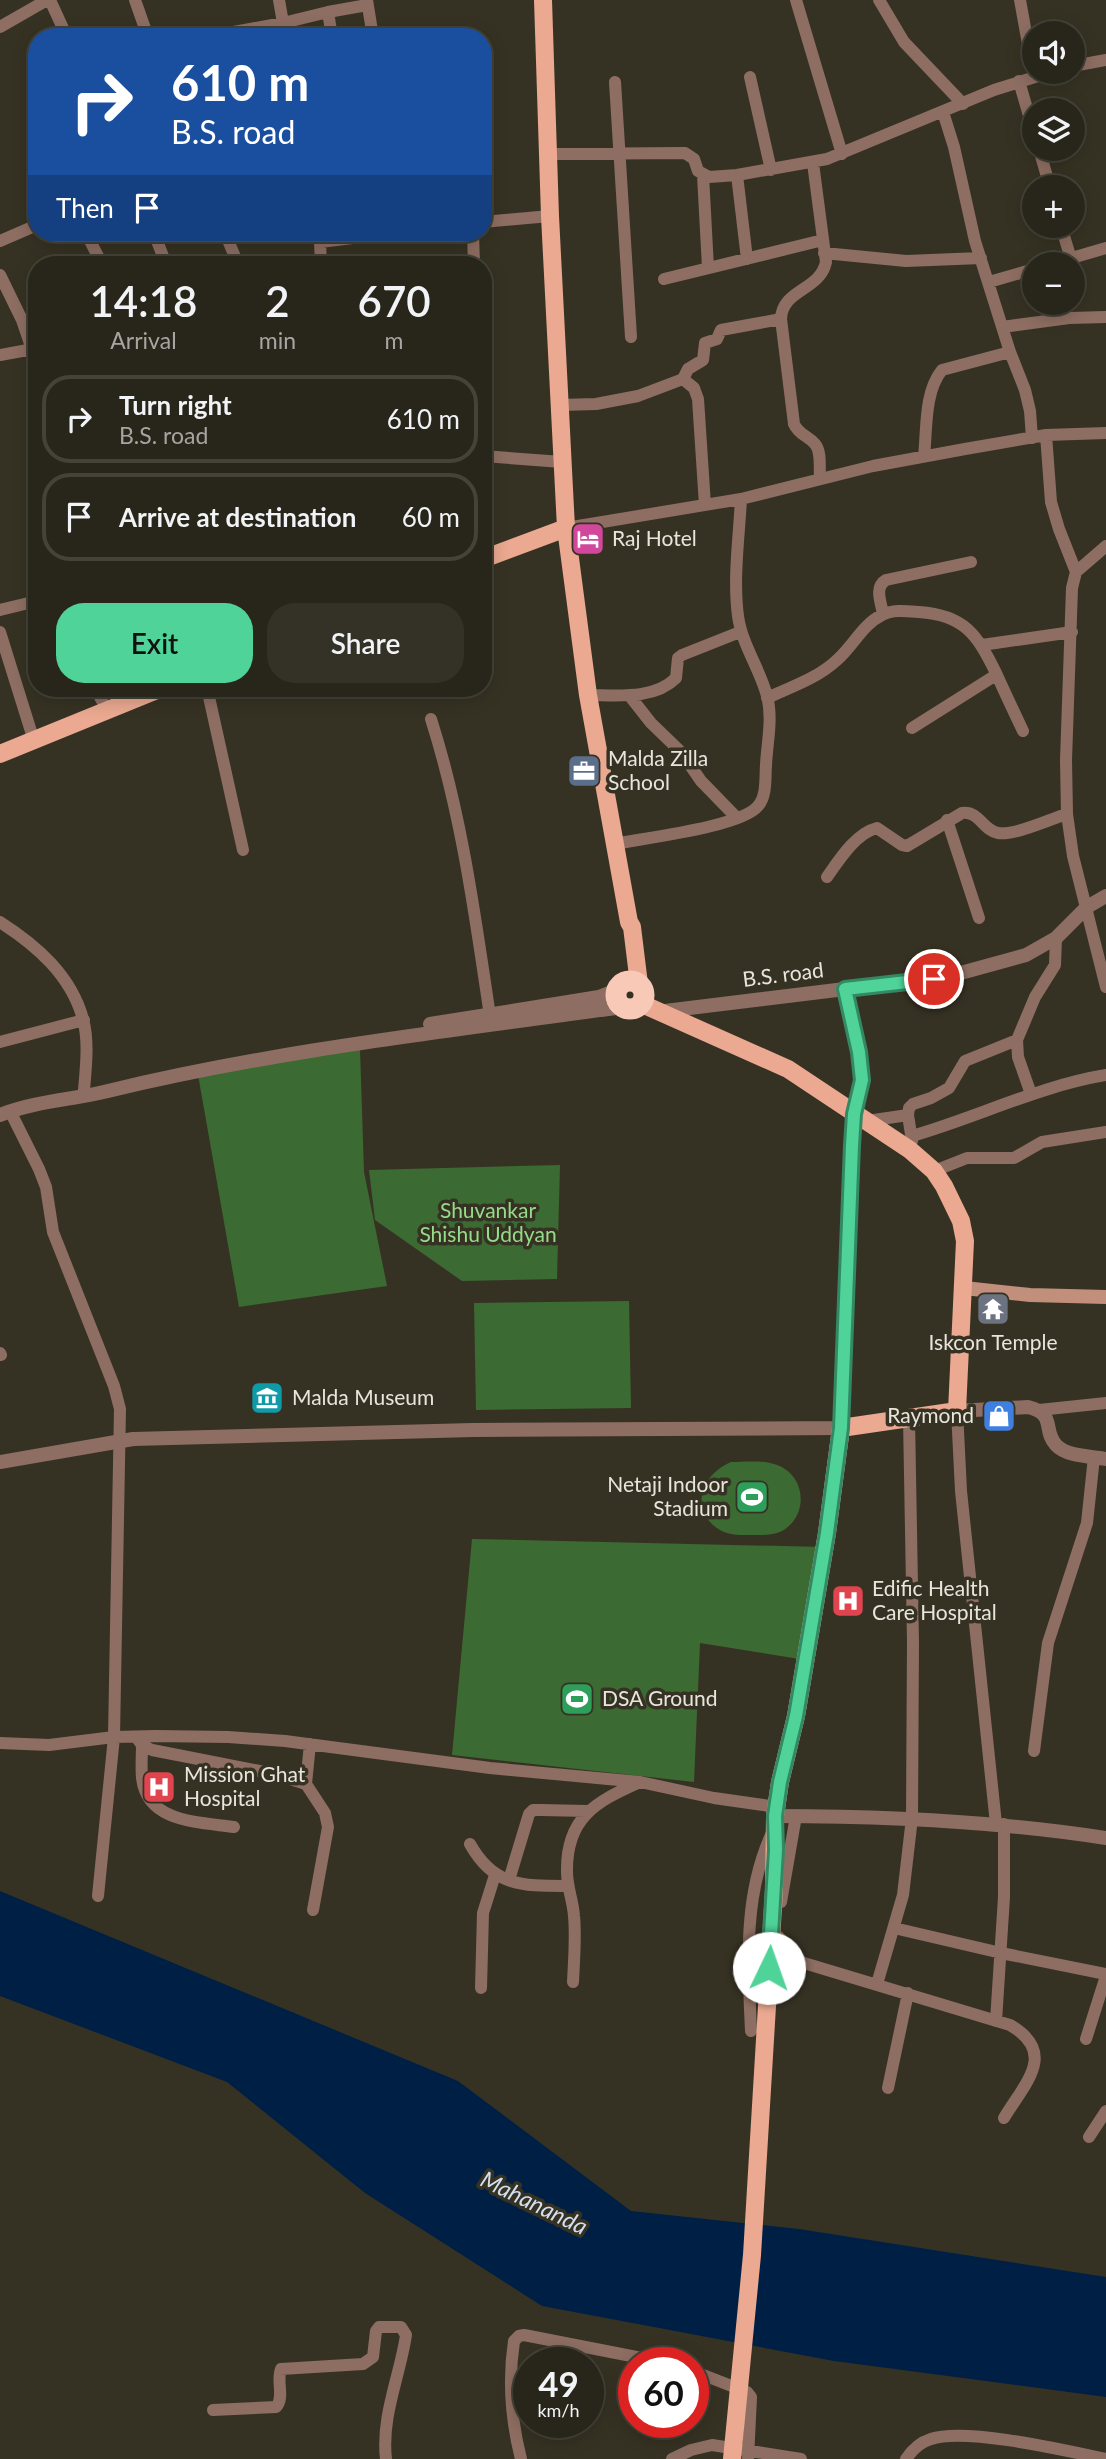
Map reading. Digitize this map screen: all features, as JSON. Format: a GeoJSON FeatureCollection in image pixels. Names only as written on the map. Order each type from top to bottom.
{"type":"FeatureCollection","features":[{"type":"Feature","properties":{"kind":"main road"},"geometry":{"type":"LineString","coordinates":[[543,0],[550,216],[566,528],[588,695],[629,922],[625,926],[637,1000],[803,1084],[808,1084],[860,1118],[911,1143],[934,1171],[954,1204],[965,1241],[957,1411],[841,1428],[827,1533],[776,1816],[774,1890],[751,2255],[732,2459]]}},
{"type":"Feature","properties":{"kind":"main road"},"geometry":{"type":"LineString","coordinates":[[492,556],[566,528]]}},
{"type":"Feature","properties":{"kind":"main road"},"geometry":{"type":"LineString","coordinates":[[0,754],[140,697]]}},
{"type":"Feature","properties":{"kind":"main road"},"geometry":{"type":"LineString","coordinates":[[964,1288],[1030,1295],[1106,1297]]}},
{"type":"Feature","properties":{"kind":"street"},"geometry":{"type":"LineString","coordinates":[[0,27],[48,0],[62,28]]}},
{"type":"Feature","properties":{"kind":"street"},"geometry":{"type":"LineString","coordinates":[[135,0],[145,28]]}},
{"type":"Feature","properties":{"kind":"street"},"geometry":{"type":"LineString","coordinates":[[279,0],[284,28]]}},
{"type":"Feature","properties":{"kind":"street"},"geometry":{"type":"LineString","coordinates":[[796,0],[842,154]]}},
{"type":"Feature","properties":{"kind":"street"},"geometry":{"type":"LineString","coordinates":[[1020,0],[1024,21]]}},
{"type":"Feature","properties":{"kind":"street"},"geometry":{"type":"LineString","coordinates":[[881,1],[904,42],[962,104]]}},
{"type":"Feature","properties":{"kind":"street"},"geometry":{"type":"LineString","coordinates":[[256,28],[367,2],[371,28]]}},
{"type":"Feature","properties":{"kind":"street"},"geometry":{"type":"LineString","coordinates":[[328,12],[331,28]]}},
{"type":"Feature","properties":{"kind":"street"},"geometry":{"type":"LineString","coordinates":[[1085,64],[1106,60]]}},
{"type":"Feature","properties":{"kind":"street"},"geometry":{"type":"LineString","coordinates":[[750,77],[771,170]]}},
{"type":"Feature","properties":{"kind":"street"},"geometry":{"type":"LineString","coordinates":[[549,154],[685,153],[694,159],[698,171],[703,175],[737,175],[771,170],[813,163],[842,154],[1022,80]]}},
{"type":"Feature","properties":{"kind":"street"},"geometry":{"type":"LineString","coordinates":[[1019,81],[1024,98]]}},
{"type":"Feature","properties":{"kind":"street"},"geometry":{"type":"LineString","coordinates":[[615,82],[631,337]]}},
{"type":"Feature","properties":{"kind":"street"},"geometry":{"type":"LineString","coordinates":[[943,112],[981,258],[1010,352],[1025,390],[1032,438]]}},
{"type":"Feature","properties":{"kind":"street"},"geometry":{"type":"LineString","coordinates":[[813,163],[824,247],[824,272],[788,302],[782,310],[781,319],[794,424],[797,431],[818,449],[820,478]]}},
{"type":"Feature","properties":{"kind":"street"},"geometry":{"type":"LineString","coordinates":[[703,175],[708,268]]}},
{"type":"Feature","properties":{"kind":"street"},"geometry":{"type":"LineString","coordinates":[[737,175],[747,259]]}},
{"type":"Feature","properties":{"kind":"street"},"geometry":{"type":"LineString","coordinates":[[492,221],[550,216]]}},
{"type":"Feature","properties":{"kind":"street"},"geometry":{"type":"LineString","coordinates":[[0,241],[28,229]]}},
{"type":"Feature","properties":{"kind":"street"},"geometry":{"type":"LineString","coordinates":[[664,279],[747,259],[824,247],[906,261],[981,258]]}},
{"type":"Feature","properties":{"kind":"street"},"geometry":{"type":"LineString","coordinates":[[1085,255],[1106,248]]}},
{"type":"Feature","properties":{"kind":"street"},"geometry":{"type":"LineString","coordinates":[[989,282],[1022,272]]}},
{"type":"Feature","properties":{"kind":"street"},"geometry":{"type":"LineString","coordinates":[[0,275],[28,336]]}},
{"type":"Feature","properties":{"kind":"street"},"geometry":{"type":"LineString","coordinates":[[1002,327],[1069,318],[1106,317]]}},
{"type":"Feature","properties":{"kind":"street"},"geometry":{"type":"LineString","coordinates":[[560,405],[596,404],[638,397],[683,379],[688,369],[703,360],[705,343],[717,339],[721,330],[781,319]]}},
{"type":"Feature","properties":{"kind":"street"},"geometry":{"type":"LineString","coordinates":[[0,355],[28,350]]}},
{"type":"Feature","properties":{"kind":"street"},"geometry":{"type":"LineString","coordinates":[[924,456],[931,394],[936,378],[942,370],[1010,352]]}},
{"type":"Feature","properties":{"kind":"street"},"geometry":{"type":"LineString","coordinates":[[683,379],[694,388],[698,398],[705,505]]}},
{"type":"Feature","properties":{"kind":"street"},"geometry":{"type":"LineString","coordinates":[[566,528],[741,499],[820,478],[924,456],[1046,435],[1106,433]]}},
{"type":"Feature","properties":{"kind":"street"},"geometry":{"type":"LineString","coordinates":[[1046,435],[1051,502],[1076,572]]}},
{"type":"Feature","properties":{"kind":"street"},"geometry":{"type":"LineString","coordinates":[[492,457],[562,462]]}},
{"type":"Feature","properties":{"kind":"street"},"geometry":{"type":"LineString","coordinates":[[615,844],[710,826],[737,818],[758,806],[764,795],[769,746],[767,698],[740,632],[736,576],[741,499]]}},
{"type":"Feature","properties":{"kind":"street"},"geometry":{"type":"LineString","coordinates":[[1106,546],[1076,572],[1072,588],[1066,760],[1067,814],[1073,856],[1106,987]]}},
{"type":"Feature","properties":{"kind":"street"},"geometry":{"type":"LineString","coordinates":[[883,614],[878,588],[880,583],[971,562]]}},
{"type":"Feature","properties":{"kind":"street"},"geometry":{"type":"LineString","coordinates":[[0,610],[28,603]]}},
{"type":"Feature","properties":{"kind":"street"},"geometry":{"type":"LineString","coordinates":[[767,698],[811,677],[836,661],[869,624],[883,614],[901,610],[936,613],[954,619],[969,629],[982,645],[1023,731]]}},
{"type":"Feature","properties":{"kind":"street"},"geometry":{"type":"LineString","coordinates":[[0,632],[34,741]]}},
{"type":"Feature","properties":{"kind":"street"},"geometry":{"type":"LineString","coordinates":[[588,695],[629,695],[660,688],[674,681],[678,658],[740,632]]}},
{"type":"Feature","properties":{"kind":"street"},"geometry":{"type":"LineString","coordinates":[[982,645],[1072,632]]}},
{"type":"Feature","properties":{"kind":"street"},"geometry":{"type":"LineString","coordinates":[[912,728],[996,674]]}},
{"type":"Feature","properties":{"kind":"street"},"geometry":{"type":"LineString","coordinates":[[629,695],[651,723],[681,752],[701,781],[737,818]]}},
{"type":"Feature","properties":{"kind":"street"},"geometry":{"type":"LineString","coordinates":[[100,697],[107,710]]}},
{"type":"Feature","properties":{"kind":"street"},"geometry":{"type":"LineString","coordinates":[[210,697],[243,850]]}},
{"type":"Feature","properties":{"kind":"street"},"geometry":{"type":"LineString","coordinates":[[431,719],[457,811],[490,1016]]}},
{"type":"Feature","properties":{"kind":"street"},"geometry":{"type":"LineString","coordinates":[[827,877],[840,858],[869,830],[877,828],[907,846],[947,820],[969,812],[998,833],[1009,833],[1067,814]]}},
{"type":"Feature","properties":{"kind":"street"},"geometry":{"type":"LineString","coordinates":[[947,820],[979,918]]}},
{"type":"Feature","properties":{"kind":"street","name":"B.S. road"},"geometry":{"type":"LineString","coordinates":[[637,1000],[845,989],[911,983],[957,974],[1026,955],[1056,938],[1087,907],[1106,895]]}},
{"type":"Feature","properties":{"kind":"street"},"geometry":{"type":"LineString","coordinates":[[0,922],[47,957],[72,990],[84,1020],[87,1054],[84,1090]]}},
{"type":"Feature","properties":{"kind":"street"},"geometry":{"type":"LineString","coordinates":[[1031,1094],[1018,1057],[1017,1040],[1030,1008],[1055,965],[1056,938]]}},
{"type":"Feature","properties":{"kind":"street"},"geometry":{"type":"LineString","coordinates":[[0,1462],[133,1439],[470,1430],[841,1428],[862,1080],[859,1052],[845,989]]}},
{"type":"Feature","properties":{"kind":"street"},"geometry":{"type":"LineString","coordinates":[[98,1896],[114,1737],[120,1409],[114,1386],[53,1232],[46,1186],[39,1169],[5,1113],[70,1097],[84,1090],[141,1073],[205,1060],[599,997],[637,1000]]}},
{"type":"Feature","properties":{"kind":"street"},"geometry":{"type":"LineString","coordinates":[[70,1097],[78,1098],[290,1054],[637,1000]]}},
{"type":"Feature","properties":{"kind":"street"},"geometry":{"type":"LineString","coordinates":[[0,1042],[84,1020]]}},
{"type":"Feature","properties":{"kind":"street"},"geometry":{"type":"LineString","coordinates":[[1017,1040],[965,1061],[949,1088],[913,1104],[908,1115],[911,1143],[1031,1094],[1054,1086],[1106,1075]]}},
{"type":"Feature","properties":{"kind":"street"},"geometry":{"type":"LineString","coordinates":[[860,1118],[908,1115]]}},
{"type":"Feature","properties":{"kind":"street"},"geometry":{"type":"LineString","coordinates":[[934,1171],[967,1158],[1014,1158],[1042,1142],[1106,1132]]}},
{"type":"Feature","properties":{"kind":"street"},"geometry":{"type":"LineString","coordinates":[[996,2021],[1002,1953],[1000,1824],[961,1491],[957,1411],[1028,1407],[1039,1410],[1106,1403]]}},
{"type":"Feature","properties":{"kind":"street"},"geometry":{"type":"LineString","coordinates":[[1034,1751],[1048,1643],[1087,1523],[1100,1458],[1069,1453],[1057,1446],[1052,1438],[1048,1420],[1039,1410]]}},
{"type":"Feature","properties":{"kind":"street"},"geometry":{"type":"LineString","coordinates":[[877,1984],[894,1928],[906,1874],[912,1818],[913,1656],[909,1418]]}},
{"type":"Feature","properties":{"kind":"street"},"geometry":{"type":"LineString","coordinates":[[0,1743],[49,1745],[114,1737],[139,1741],[228,1737],[310,1744],[490,1768],[640,1782],[714,1798],[776,1816],[912,1818],[1000,1824],[1106,1838]]}},
{"type":"Feature","properties":{"kind":"street"},"geometry":{"type":"LineString","coordinates":[[139,1741],[152,1750],[270,1773],[306,1784]]}},
{"type":"Feature","properties":{"kind":"street"},"geometry":{"type":"LineString","coordinates":[[139,1741],[142,1777],[151,1803],[181,1819],[234,1827]]}},
{"type":"Feature","properties":{"kind":"street"},"geometry":{"type":"LineString","coordinates":[[310,1744],[306,1784],[325,1813],[328,1827],[313,1910]]}},
{"type":"Feature","properties":{"kind":"street"},"geometry":{"type":"LineString","coordinates":[[573,1982],[574,1916],[568,1886],[569,1849],[575,1829],[587,1811],[608,1796],[640,1782]]}},
{"type":"Feature","properties":{"kind":"street"},"geometry":{"type":"LineString","coordinates":[[509,1880],[529,1814],[533,1810],[587,1811]]}},
{"type":"Feature","properties":{"kind":"street"},"geometry":{"type":"LineString","coordinates":[[751,2031],[748,1972],[750,1919],[759,1870],[776,1816]]}},
{"type":"Feature","properties":{"kind":"street"},"geometry":{"type":"LineString","coordinates":[[796,1816],[781,1899],[779,1951],[784,1957],[1010,2025],[1025,2034],[1034,2045],[1036,2058],[1032,2071],[1004,2118]]}},
{"type":"Feature","properties":{"kind":"street"},"geometry":{"type":"LineString","coordinates":[[470,1844],[482,1863],[495,1875],[540,1886],[568,1886]]}},
{"type":"Feature","properties":{"kind":"street"},"geometry":{"type":"LineString","coordinates":[[481,1988],[484,1913],[495,1875]]}},
{"type":"Feature","properties":{"kind":"street"},"geometry":{"type":"LineString","coordinates":[[894,1928],[1106,1975],[1086,2039]]}},
{"type":"Feature","properties":{"kind":"street"},"geometry":{"type":"LineString","coordinates":[[888,2088],[908,1993]]}},
{"type":"Feature","properties":{"kind":"street"},"geometry":{"type":"LineString","coordinates":[[1090,2137],[1106,2111]]}},
{"type":"Feature","properties":{"kind":"street"},"geometry":{"type":"LineString","coordinates":[[213,2410],[276,2407],[281,2401],[278,2375],[281,2369],[363,2364],[373,2357],[376,2331],[379,2328],[401,2327],[406,2335],[400,2372],[386,2420],[386,2459]]}},
{"type":"Feature","properties":{"kind":"street"},"geometry":{"type":"LineString","coordinates":[[520,2459],[510,2386],[514,2341],[524,2335],[618,2353]]}},
{"type":"Feature","properties":{"kind":"street"},"geometry":{"type":"LineString","coordinates":[[709,2377],[747,2392],[751,2397],[748,2454]]}},
{"type":"Feature","properties":{"kind":"street"},"geometry":{"type":"LineString","coordinates":[[906,2459],[918,2446],[932,2438],[953,2436],[987,2438],[1106,2459]]}},
{"type":"Feature","properties":{"kind":"street"},"geometry":{"type":"LineString","coordinates":[[672,2459],[691,2450],[712,2445],[748,2454],[801,2459]]}},
{"type":"Feature","properties":{"kind":"green space"},"geometry":{"type":"Polygon","coordinates":[[[360,1049],[364,1172],[387,1286],[239,1307],[197,1069],[360,1049]]]}},
{"type":"Feature","properties":{"kind":"green space","name":"Shuvankar Shishu Uddyan"},"geometry":{"type":"Polygon","coordinates":[[[560,1165],[557,1279],[462,1281],[375,1220],[369,1170],[560,1165]]]}},
{"type":"Feature","properties":{"kind":"green space"},"geometry":{"type":"Polygon","coordinates":[[[629,1301],[631,1408],[476,1410],[474,1303],[629,1301]]]}},
{"type":"Feature","properties":{"kind":"green space","name":"Netaji Indoor Stadium"},"geometry":{"type":"Polygon","coordinates":[[[731,1462],[774,1464],[793,1476],[798,1485],[800,1505],[791,1524],[782,1531],[759,1535],[731,1534],[713,1525],[705,1516],[702,1506],[705,1485],[720,1468],[731,1462]]]}},
{"type":"Feature","properties":{"kind":"green space","name":"DSA Ground"},"geometry":{"type":"Polygon","coordinates":[[[472,1539],[824,1547],[806,1660],[700,1643],[694,1782],[452,1755],[472,1539]]]}},
{"type":"Feature","properties":{"kind":"water","name":"Mahananda"},"geometry":{"type":"Polygon","coordinates":[[[0,1891],[458,2081],[631,2211],[799,2229],[1106,2277],[1106,2397],[834,2361],[542,2306],[365,2193],[227,2082],[0,1996],[0,1891]]]}},
{"type":"Feature","properties":{"kind":"place","name":"Raj Hotel"},"geometry":{"type":"Point","coordinates":[588,539]}},
{"type":"Feature","properties":{"kind":"place","name":"Malda Zilla School"},"geometry":{"type":"Point","coordinates":[584,771]}},
{"type":"Feature","properties":{"kind":"place","name":"Iskcon Temple"},"geometry":{"type":"Point","coordinates":[993,1309]}},
{"type":"Feature","properties":{"kind":"place","name":"Malda Museum"},"geometry":{"type":"Point","coordinates":[267,1398]}},
{"type":"Feature","properties":{"kind":"place","name":"Raymond"},"geometry":{"type":"Point","coordinates":[999,1416]}},
{"type":"Feature","properties":{"kind":"place","name":"Netaji Indoor Stadium"},"geometry":{"type":"Point","coordinates":[752,1497]}},
{"type":"Feature","properties":{"kind":"place","name":"Edific Health Care Hospital"},"geometry":{"type":"Point","coordinates":[848,1601]}},
{"type":"Feature","properties":{"kind":"place","name":"DSA Ground"},"geometry":{"type":"Point","coordinates":[577,1699]}},
{"type":"Feature","properties":{"kind":"place","name":"Mission Ghat Hospital"},"geometry":{"type":"Point","coordinates":[159,1787]}},
{"type":"Feature","properties":{"kind":"route"},"geometry":{"type":"LineString","coordinates":[[769,1968],[776,1850],[775,1816],[796,1716],[827,1533],[841,1428],[852,1145],[854,1114],[862,1080],[859,1052],[845,989],[934,979]]}}]}
